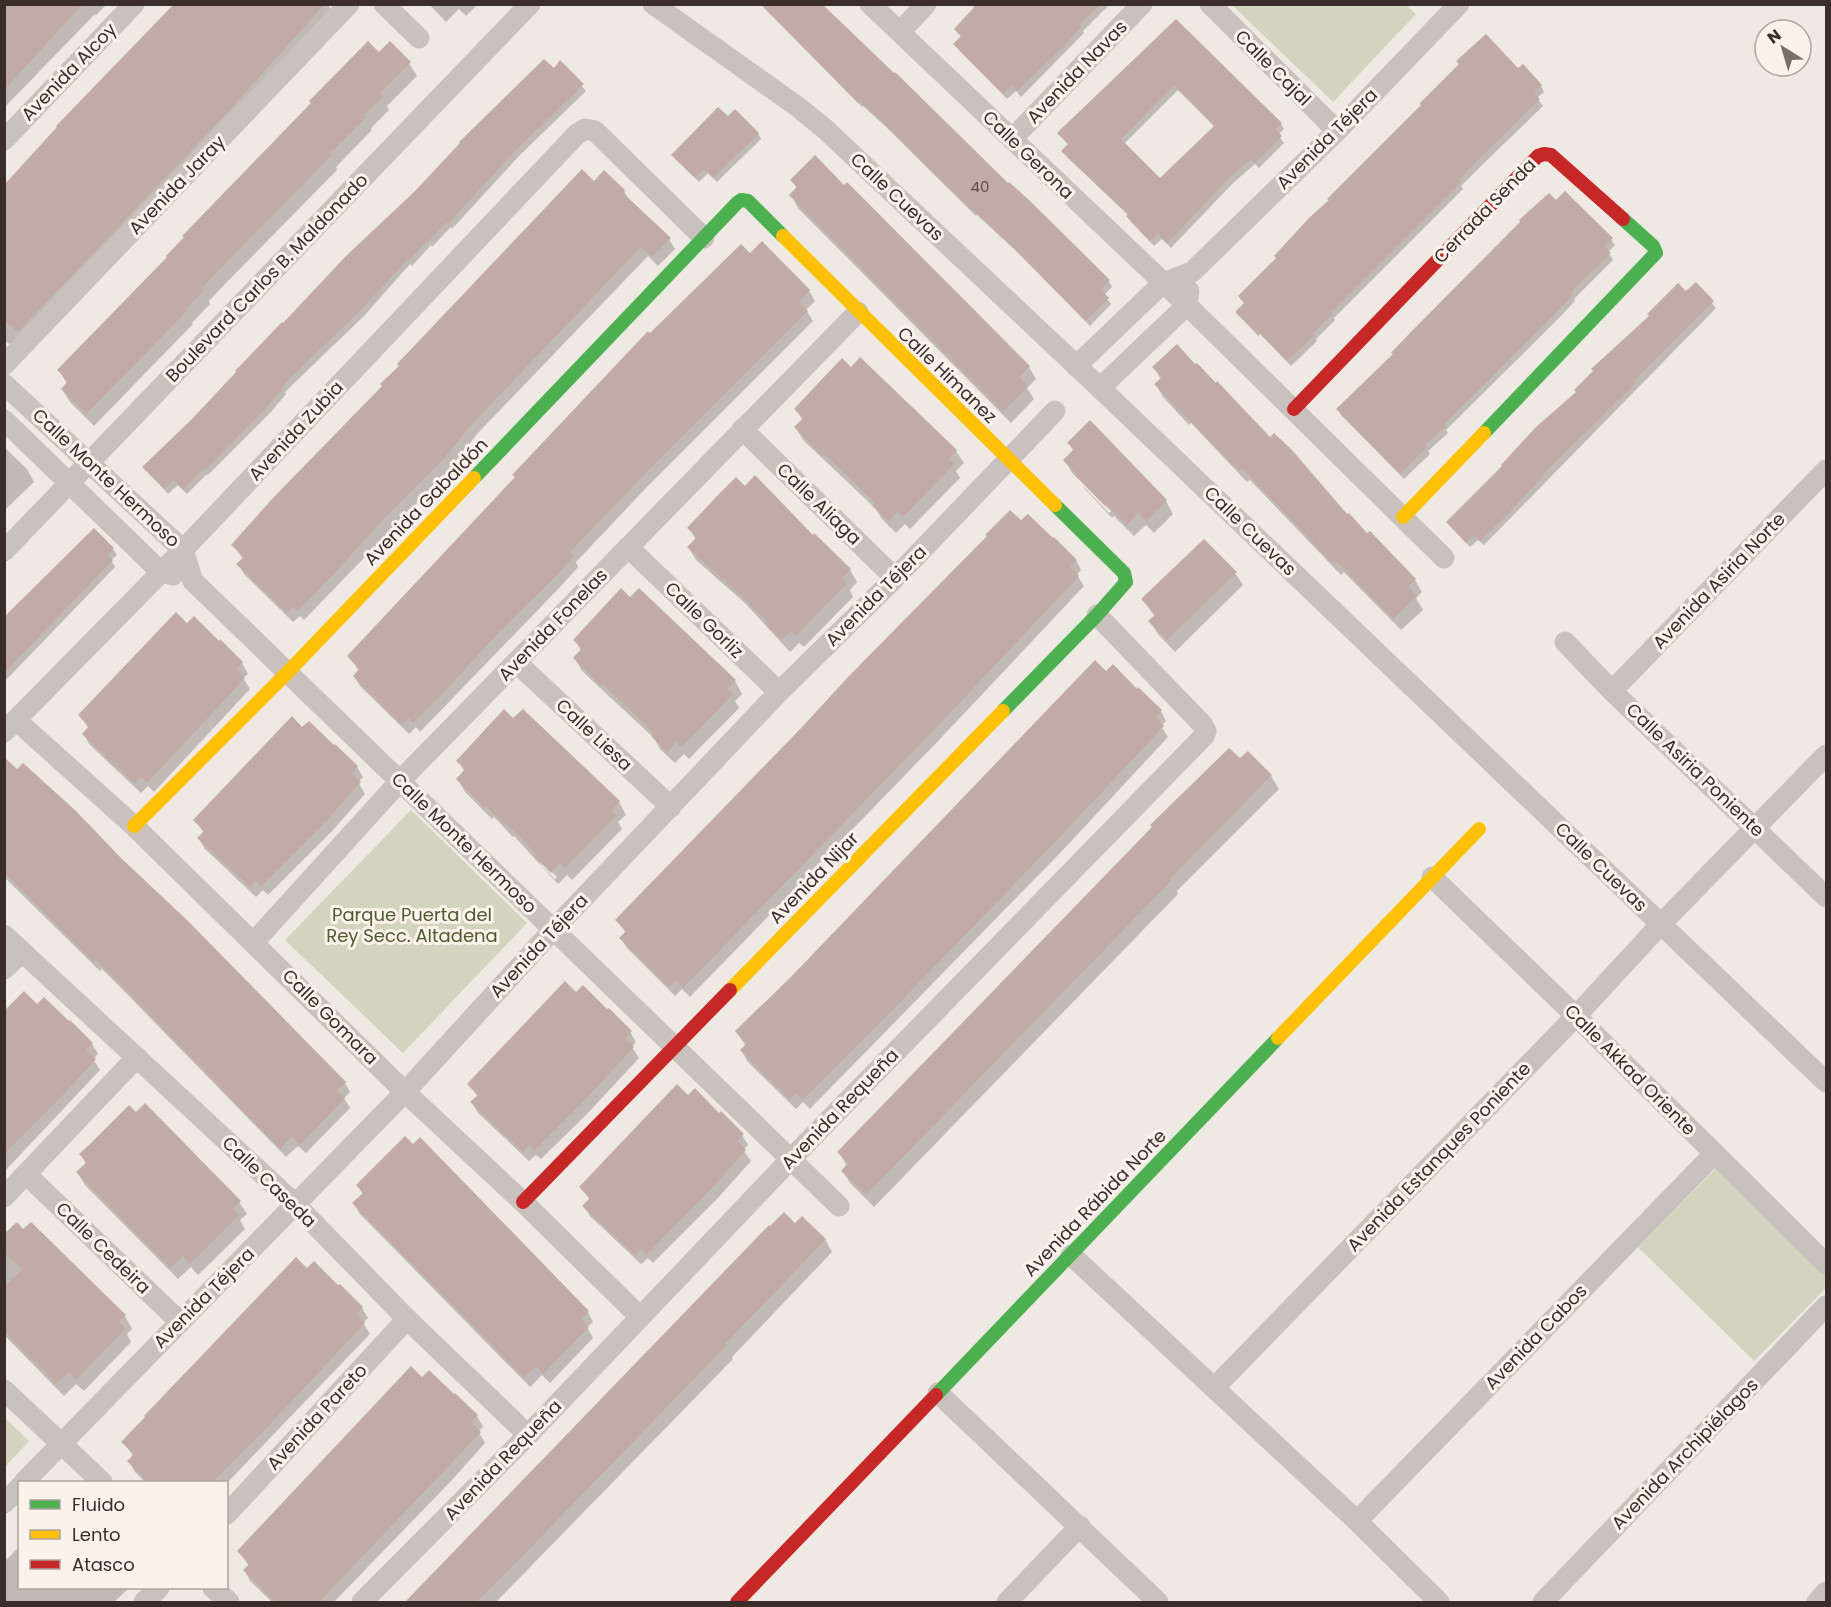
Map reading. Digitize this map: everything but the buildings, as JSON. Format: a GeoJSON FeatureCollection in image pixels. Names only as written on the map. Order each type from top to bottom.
{"type":"FeatureCollection","features":[{"type":"Feature","properties":{"kind":"street","name":"Avenida Alcoy"},"geometry":{"type":"LineString","coordinates":[[4,140],[134,4]]}},
{"type":"Feature","properties":{"kind":"street","name":"Avenida Jaray"},"geometry":{"type":"LineString","coordinates":[[4,365],[350,4]]}},
{"type":"Feature","properties":{"kind":"street"},"geometry":{"type":"LineString","coordinates":[[384,4],[420,39]]}},
{"type":"Feature","properties":{"kind":"street","name":"Boulevard Carlos B. Maldonado"},"geometry":{"type":"LineString","coordinates":[[4,551],[530,4]]}},
{"type":"Feature","properties":{"kind":"street","name":"Calle Cuevas"},"geometry":{"type":"LineString","coordinates":[[653,4],[798,107],[825,129],[1100,388],[1827,1082]]}},
{"type":"Feature","properties":{"kind":"street","name":"Calle Gerona"},"geometry":{"type":"LineString","coordinates":[[870,4],[1187,305]]}},
{"type":"Feature","properties":{"kind":"street"},"geometry":{"type":"LineString","coordinates":[[900,32],[926,4]]}},
{"type":"Feature","properties":{"kind":"street","name":"Avenida Navas"},"geometry":{"type":"LineString","coordinates":[[1012,139],[1142,4]]}},
{"type":"Feature","properties":{"kind":"street","name":"Calle Cajal"},"geometry":{"type":"LineString","coordinates":[[1210,4],[1337,131]]}},
{"type":"Feature","properties":{"kind":"street","name":"Avenida Téjera"},"geometry":{"type":"LineString","coordinates":[[1076,366],[1163,283],[1192,272],[1337,131],[1446,9]]}},
{"type":"Feature","properties":{"kind":"street","name":"Avenida Zubia"},"geometry":{"type":"LineString","coordinates":[[10,726],[183,550],[577,134],[585,129],[595,131],[704,238]]}},
{"type":"Feature","properties":{"kind":"street","name":"Cerrada Senda"},"geometry":{"type":"LineString","coordinates":[[1294,410],[1538,156],[1551,155],[1653,246],[1656,253],[1653,257],[1403,517]]}},
{"type":"Feature","properties":{"kind":"street","name":"Avenida Gabaldón"},"geometry":{"type":"LineString","coordinates":[[134,826],[287,673],[741,200]]}},
{"type":"Feature","properties":{"kind":"street","name":"Calle Himanez"},"geometry":{"type":"LineString","coordinates":[[741,200],[748,201],[1127,578]]}},
{"type":"Feature","properties":{"kind":"street"},"geometry":{"type":"LineString","coordinates":[[1100,388],[1187,305],[1192,272]]}},
{"type":"Feature","properties":{"kind":"street"},"geometry":{"type":"LineString","coordinates":[[1187,305],[1444,558]]}},
{"type":"Feature","properties":{"kind":"street","name":"Avenida Fonelas"},"geometry":{"type":"LineString","coordinates":[[254,942],[400,781],[858,312]]}},
{"type":"Feature","properties":{"kind":"street","name":"Calle Monte Hermoso"},"geometry":{"type":"LineString","coordinates":[[4,384],[183,550],[193,581],[838,1206]]}},
{"type":"Feature","properties":{"kind":"street","name":"Avenida Téjera"},"geometry":{"type":"LineString","coordinates":[[25,1481],[405,1092],[554,930],[780,692],[895,578],[1054,411]]}},
{"type":"Feature","properties":{"kind":"street","name":"Calle Monte Hermoso"},"geometry":{"type":"LineString","coordinates":[[4,420],[161,572],[193,581]]}},
{"type":"Feature","properties":{"kind":"street","name":"Calle Aliaga"},"geometry":{"type":"LineString","coordinates":[[742,429],[895,578]]}},
{"type":"Feature","properties":{"kind":"street","name":"Avenida Asiria Norte"},"geometry":{"type":"LineString","coordinates":[[1612,691],[1827,470]]}},
{"type":"Feature","properties":{"kind":"street","name":"Calle Gorliz"},"geometry":{"type":"LineString","coordinates":[[628,547],[780,692]]}},
{"type":"Feature","properties":{"kind":"street","name":"Avenida Nijar"},"geometry":{"type":"LineString","coordinates":[[523,1202],[1097,615],[1127,578]]}},
{"type":"Feature","properties":{"kind":"street","name":"Avenida Requeña"},"geometry":{"type":"LineString","coordinates":[[362,1602],[528,1435],[790,1160],[1204,736],[1206,731],[1202,724],[1097,615]]}},
{"type":"Feature","properties":{"kind":"street","name":"Calle Asiria Poniente"},"geometry":{"type":"LineString","coordinates":[[1565,642],[1612,691],[1827,897]]}},
{"type":"Feature","properties":{"kind":"street","name":"Calle Liesa"},"geometry":{"type":"LineString","coordinates":[[517,663],[671,807]]}},
{"type":"Feature","properties":{"kind":"street","name":"Calle Gomara"},"geometry":{"type":"LineString","coordinates":[[10,726],[134,826],[405,1092],[523,1202],[640,1317]]}},
{"type":"Feature","properties":{"kind":"street","name":"Avenida Estanques Poniente"},"geometry":{"type":"LineString","coordinates":[[1215,1387],[1827,755]]}},
{"type":"Feature","properties":{"kind":"street","name":"Avenida Rábida Norte"},"geometry":{"type":"LineString","coordinates":[[737,1602],[1479,829]]}},
{"type":"Feature","properties":{"kind":"street","name":"Calle Akkad Oriente"},"geometry":{"type":"LineString","coordinates":[[1432,877],[1827,1264]]}},
{"type":"Feature","properties":{"kind":"street","name":"Calle Caseda"},"geometry":{"type":"LineString","coordinates":[[4,935],[296,1205],[407,1319],[528,1435]]}},
{"type":"Feature","properties":{"kind":"street"},"geometry":{"type":"LineString","coordinates":[[4,969],[22,952]]}},
{"type":"Feature","properties":{"kind":"street"},"geometry":{"type":"LineString","coordinates":[[4,1197],[137,1057]]}},
{"type":"Feature","properties":{"kind":"street","name":"Avenida Cabos"},"geometry":{"type":"LineString","coordinates":[[1357,1521],[1714,1154]]}},
{"type":"Feature","properties":{"kind":"street","name":"Calle Cedeira"},"geometry":{"type":"LineString","coordinates":[[26,1174],[180,1322]]}},
{"type":"Feature","properties":{"kind":"street"},"geometry":{"type":"LineString","coordinates":[[1071,1255],[1215,1387],[1439,1602]]}},
{"type":"Feature","properties":{"kind":"street","name":"Avenida Archipiélagos"},"geometry":{"type":"LineString","coordinates":[[1543,1602],[1827,1306]]}},
{"type":"Feature","properties":{"kind":"street","name":"Avenida Pareto"},"geometry":{"type":"LineString","coordinates":[[228,1513],[407,1319]]}},
{"type":"Feature","properties":{"kind":"street"},"geometry":{"type":"LineString","coordinates":[[4,1390],[101,1481]]}},
{"type":"Feature","properties":{"kind":"street"},"geometry":{"type":"LineString","coordinates":[[938,1393],[1158,1602]]}},
{"type":"Feature","properties":{"kind":"street"},"geometry":{"type":"LineString","coordinates":[[4,1503],[18,1489]]}},
{"type":"Feature","properties":{"kind":"street"},"geometry":{"type":"LineString","coordinates":[[1007,1602],[1080,1526]]}},
{"type":"Feature","properties":{"kind":"street"},"geometry":{"type":"LineString","coordinates":[[144,1602],[157,1589]]}},
{"type":"Feature","properties":{"kind":"street"},"geometry":{"type":"LineString","coordinates":[[215,1589],[229,1602]]}},
{"type":"Feature","properties":{"kind":"street"},"geometry":{"type":"LineString","coordinates":[[1817,1602],[1827,1592]]}},
{"type":"Feature","properties":{"kind":"green space"},"geometry":{"type":"Polygon","coordinates":[[[1232,5],[1406,5],[1416,14],[1333,102],[1232,5]]]}},
{"type":"Feature","properties":{"kind":"green space","name":"Parque Puerta del Rey Secc. Altadena"},"geometry":{"type":"Polygon","coordinates":[[[411,810],[527,923],[403,1053],[285,940],[411,810]]]}},
{"type":"Feature","properties":{"kind":"green space"},"geometry":{"type":"Polygon","coordinates":[[[1719,1165],[1826,1271],[1826,1288],[1754,1361],[1638,1247],[1719,1165]]]}},
{"type":"Feature","properties":{"kind":"green space"},"geometry":{"type":"Polygon","coordinates":[[[4,1417],[29,1441],[5,1467],[4,1467],[4,1417]]]}},
{"type":"Feature","properties":{"kind":"traffic: fast"},"geometry":{"type":"LineString","coordinates":[[474,478],[737,203],[741,200],[748,201],[783,236]]}},
{"type":"Feature","properties":{"kind":"traffic: fast"},"geometry":{"type":"LineString","coordinates":[[1484,433],[1656,253],[1653,246],[1623,219]]}},
{"type":"Feature","properties":{"kind":"traffic: fast"},"geometry":{"type":"LineString","coordinates":[[1003,711],[1126,582],[1124,573],[1055,505]]}},
{"type":"Feature","properties":{"kind":"traffic: fast"},"geometry":{"type":"LineString","coordinates":[[936,1395],[1278,1038]]}},
{"type":"Feature","properties":{"kind":"traffic: slow"},"geometry":{"type":"LineString","coordinates":[[783,236],[1055,505]]}},
{"type":"Feature","properties":{"kind":"traffic: slow"},"geometry":{"type":"LineString","coordinates":[[1403,517],[1484,433]]}},
{"type":"Feature","properties":{"kind":"traffic: slow"},"geometry":{"type":"LineString","coordinates":[[134,826],[287,673],[474,478]]}},
{"type":"Feature","properties":{"kind":"traffic: slow"},"geometry":{"type":"LineString","coordinates":[[730,990],[1003,711]]}},
{"type":"Feature","properties":{"kind":"traffic: slow"},"geometry":{"type":"LineString","coordinates":[[1278,1038],[1479,829]]}},
{"type":"Feature","properties":{"kind":"traffic: jam"},"geometry":{"type":"LineString","coordinates":[[1294,409],[1538,156],[1551,155],[1623,219]]}},
{"type":"Feature","properties":{"kind":"traffic: jam"},"geometry":{"type":"LineString","coordinates":[[523,1202],[730,990]]}},
{"type":"Feature","properties":{"kind":"traffic: jam"},"geometry":{"type":"LineString","coordinates":[[737,1602],[936,1395]]}}]}
